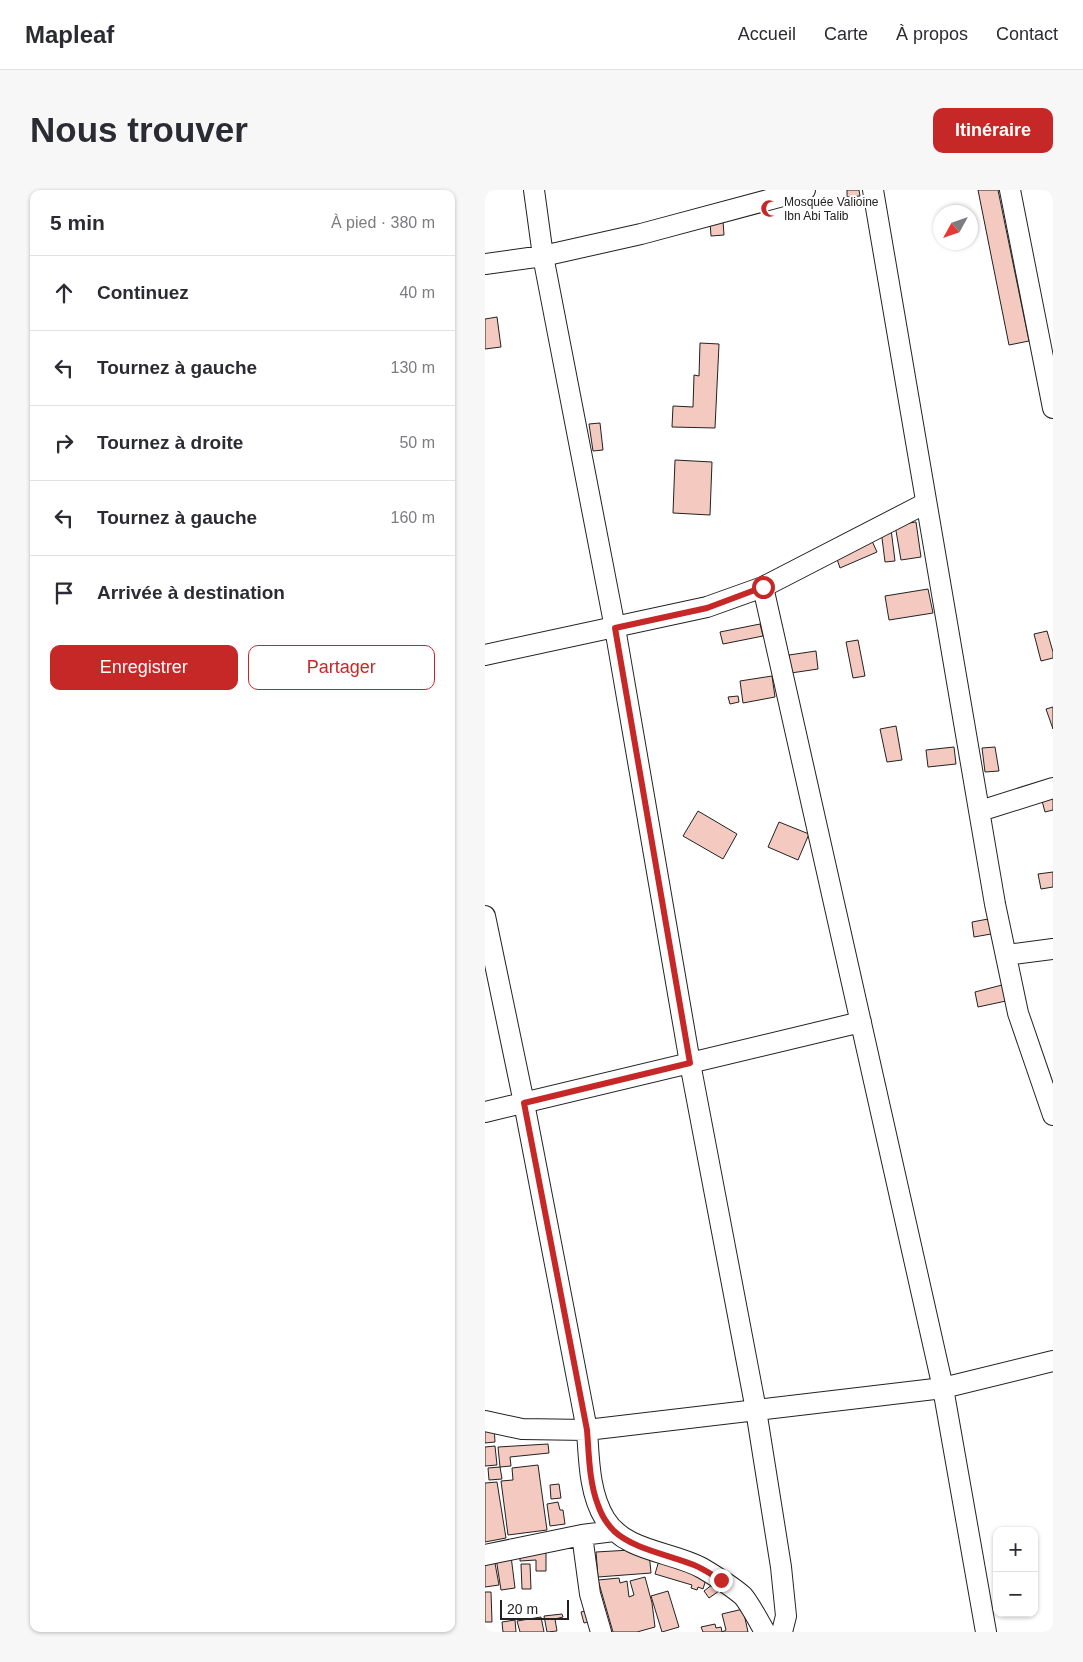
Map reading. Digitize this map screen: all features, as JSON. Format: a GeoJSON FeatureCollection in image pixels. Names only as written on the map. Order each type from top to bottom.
{"type":"FeatureCollection","features":[{"type":"Feature","properties":{"kind":"street"},"geometry":{"type":"LineString","coordinates":[[534,190],[543,256],[615,628],[690,1063],[756,1410],[781,1568],[786,1616],[782,1632]]}},
{"type":"Feature","properties":{"kind":"street"},"geometry":{"type":"LineString","coordinates":[[485,264],[543,256],[641,234],[805,190]]}},
{"type":"Feature","properties":{"kind":"street"},"geometry":{"type":"LineString","coordinates":[[873,190],[995,904],[1018,1014],[1053,1114]]}},
{"type":"Feature","properties":{"kind":"street"},"geometry":{"type":"LineString","coordinates":[[1010,190],[1053,408]]}},
{"type":"Feature","properties":{"kind":"street"},"geometry":{"type":"LineString","coordinates":[[485,655],[707,608],[763,587],[927,502]]}},
{"type":"Feature","properties":{"kind":"street"},"geometry":{"type":"LineString","coordinates":[[763,587],[943,1388],[986,1632]]}},
{"type":"Feature","properties":{"kind":"street"},"geometry":{"type":"LineString","coordinates":[[980,811],[1053,788]]}},
{"type":"Feature","properties":{"kind":"street"},"geometry":{"type":"LineString","coordinates":[[485,916],[524,1103],[587,1430],[591,1473],[597,1504],[613,1531],[639,1545],[702,1568],[721,1580],[743,1597],[765,1632]]}},
{"type":"Feature","properties":{"kind":"street"},"geometry":{"type":"LineString","coordinates":[[1006,955],[1053,949]]}},
{"type":"Feature","properties":{"kind":"street"},"geometry":{"type":"LineString","coordinates":[[485,1112],[861,1022]]}},
{"type":"Feature","properties":{"kind":"street"},"geometry":{"type":"LineString","coordinates":[[485,1420],[522,1429],[587,1430],[943,1388],[1053,1361]]}},
{"type":"Feature","properties":{"kind":"street"},"geometry":{"type":"LineString","coordinates":[[485,1555],[582,1535],[613,1531]]}},
{"type":"Feature","properties":{"kind":"street"},"geometry":{"type":"LineString","coordinates":[[582,1535],[590,1594],[601,1632]]}},
{"type":"Feature","properties":{"kind":"building"},"geometry":{"type":"Polygon","coordinates":[[[847,190],[859,190],[860,196],[847,197],[847,190]]]}},
{"type":"Feature","properties":{"kind":"building"},"geometry":{"type":"Polygon","coordinates":[[[978,190],[998,190],[1029,341],[1009,345],[978,190]]]}},
{"type":"Feature","properties":{"kind":"building"},"geometry":{"type":"Polygon","coordinates":[[[723,221],[724,235],[711,236],[710,222],[723,221]]]}},
{"type":"Feature","properties":{"kind":"building"},"geometry":{"type":"Polygon","coordinates":[[[497,317],[501,347],[485,349],[485,319],[497,317]]]}},
{"type":"Feature","properties":{"kind":"building"},"geometry":{"type":"Polygon","coordinates":[[[700,343],[719,344],[715,428],[672,427],[673,406],[693,407],[694,375],[699,376],[700,343]]]}},
{"type":"Feature","properties":{"kind":"building"},"geometry":{"type":"Polygon","coordinates":[[[600,423],[603,450],[593,451],[589,424],[600,423]]]}},
{"type":"Feature","properties":{"kind":"building"},"geometry":{"type":"Polygon","coordinates":[[[675,460],[712,462],[710,515],[673,513],[675,460]]]}},
{"type":"Feature","properties":{"kind":"building"},"geometry":{"type":"Polygon","coordinates":[[[916,522],[921,557],[901,560],[895,525],[916,522]]]}},
{"type":"Feature","properties":{"kind":"building"},"geometry":{"type":"Polygon","coordinates":[[[891,529],[895,561],[885,562],[881,530],[891,529]]]}},
{"type":"Feature","properties":{"kind":"building"},"geometry":{"type":"Polygon","coordinates":[[[872,541],[877,552],[840,568],[836,556],[872,541]]]}},
{"type":"Feature","properties":{"kind":"building"},"geometry":{"type":"Polygon","coordinates":[[[928,589],[933,613],[889,620],[885,596],[928,589]]]}},
{"type":"Feature","properties":{"kind":"building"},"geometry":{"type":"Polygon","coordinates":[[[760,624],[763,636],[723,644],[720,632],[760,624]]]}},
{"type":"Feature","properties":{"kind":"building"},"geometry":{"type":"Polygon","coordinates":[[[1047,631],[1053,658],[1041,661],[1034,634],[1047,631]]]}},
{"type":"Feature","properties":{"kind":"building"},"geometry":{"type":"Polygon","coordinates":[[[858,640],[865,676],[853,678],[846,642],[858,640]]]}},
{"type":"Feature","properties":{"kind":"building"},"geometry":{"type":"Polygon","coordinates":[[[816,651],[818,669],[791,673],[789,655],[816,651]]]}},
{"type":"Feature","properties":{"kind":"building"},"geometry":{"type":"Polygon","coordinates":[[[772,676],[775,697],[743,703],[740,681],[772,676]]]}},
{"type":"Feature","properties":{"kind":"building"},"geometry":{"type":"Polygon","coordinates":[[[738,696],[739,702],[730,704],[728,697],[738,696]]]}},
{"type":"Feature","properties":{"kind":"building"},"geometry":{"type":"Polygon","coordinates":[[[1053,707],[1053,729],[1046,709],[1053,707]]]}},
{"type":"Feature","properties":{"kind":"building"},"geometry":{"type":"Polygon","coordinates":[[[896,726],[902,760],[887,762],[880,729],[896,726]]]}},
{"type":"Feature","properties":{"kind":"building"},"geometry":{"type":"Polygon","coordinates":[[[954,747],[956,764],[928,767],[926,750],[954,747]]]}},
{"type":"Feature","properties":{"kind":"building"},"geometry":{"type":"Polygon","coordinates":[[[995,747],[999,771],[985,772],[982,748],[995,747]]]}},
{"type":"Feature","properties":{"kind":"building"},"geometry":{"type":"Polygon","coordinates":[[[1053,794],[1053,810],[1045,812],[1041,797],[1053,794]]]}},
{"type":"Feature","properties":{"kind":"building"},"geometry":{"type":"Polygon","coordinates":[[[698,811],[737,834],[723,859],[683,836],[698,811]]]}},
{"type":"Feature","properties":{"kind":"building"},"geometry":{"type":"Polygon","coordinates":[[[779,822],[809,834],[798,860],[768,847],[779,822]]]}},
{"type":"Feature","properties":{"kind":"building"},"geometry":{"type":"Polygon","coordinates":[[[1053,872],[1053,887],[1041,889],[1038,874],[1053,872]]]}},
{"type":"Feature","properties":{"kind":"building"},"geometry":{"type":"Polygon","coordinates":[[[988,919],[991,934],[974,937],[972,922],[988,919]]]}},
{"type":"Feature","properties":{"kind":"building"},"geometry":{"type":"Polygon","coordinates":[[[1002,985],[1006,1001],[978,1007],[975,992],[1002,985]]]}},
{"type":"Feature","properties":{"kind":"building"},"geometry":{"type":"Polygon","coordinates":[[[494,1426],[495,1442],[485,1443],[485,1427],[494,1426]]]}},
{"type":"Feature","properties":{"kind":"building"},"geometry":{"type":"Polygon","coordinates":[[[548,1444],[549,1453],[510,1457],[511,1466],[500,1467],[498,1447],[548,1444]]]}},
{"type":"Feature","properties":{"kind":"building"},"geometry":{"type":"Polygon","coordinates":[[[495,1446],[497,1465],[485,1466],[485,1447],[495,1446]]]}},
{"type":"Feature","properties":{"kind":"building"},"geometry":{"type":"Polygon","coordinates":[[[538,1465],[547,1530],[508,1535],[501,1481],[513,1480],[512,1468],[538,1465]]]}},
{"type":"Feature","properties":{"kind":"building"},"geometry":{"type":"Polygon","coordinates":[[[500,1467],[502,1479],[489,1480],[488,1468],[500,1467]]]}},
{"type":"Feature","properties":{"kind":"building"},"geometry":{"type":"Polygon","coordinates":[[[497,1482],[506,1538],[485,1542],[485,1483],[497,1482]]]}},
{"type":"Feature","properties":{"kind":"building"},"geometry":{"type":"Polygon","coordinates":[[[559,1484],[561,1498],[551,1499],[550,1485],[559,1484]]]}},
{"type":"Feature","properties":{"kind":"building"},"geometry":{"type":"Polygon","coordinates":[[[558,1502],[560,1510],[563,1510],[565,1524],[550,1526],[547,1504],[558,1502]]]}},
{"type":"Feature","properties":{"kind":"building"},"geometry":{"type":"Polygon","coordinates":[[[630,1550],[630,1553],[649,1552],[651,1573],[598,1577],[596,1552],[630,1550]]]}},
{"type":"Feature","properties":{"kind":"building"},"geometry":{"type":"Polygon","coordinates":[[[546,1552],[546,1571],[536,1571],[536,1560],[520,1561],[520,1553],[546,1552]]]}},
{"type":"Feature","properties":{"kind":"building"},"geometry":{"type":"Polygon","coordinates":[[[511,1556],[515,1588],[501,1590],[496,1558],[511,1556]]]}},
{"type":"Feature","properties":{"kind":"building"},"geometry":{"type":"Polygon","coordinates":[[[660,1557],[707,1576],[703,1589],[698,1587],[697,1590],[691,1588],[692,1585],[655,1574],[660,1557]]]}},
{"type":"Feature","properties":{"kind":"building"},"geometry":{"type":"Polygon","coordinates":[[[494,1558],[499,1585],[485,1587],[485,1559],[494,1558]]]}},
{"type":"Feature","properties":{"kind":"building"},"geometry":{"type":"Polygon","coordinates":[[[521,1564],[530,1564],[531,1589],[522,1589],[521,1564]]]}},
{"type":"Feature","properties":{"kind":"building"},"geometry":{"type":"Polygon","coordinates":[[[645,1577],[652,1603],[655,1627],[637,1632],[613,1632],[598,1580],[619,1578],[620,1583],[627,1581],[629,1597],[634,1595],[630,1581],[645,1577]]]}},
{"type":"Feature","properties":{"kind":"building"},"geometry":{"type":"Polygon","coordinates":[[[713,1584],[719,1591],[709,1598],[704,1591],[713,1584]]]}},
{"type":"Feature","properties":{"kind":"building"},"geometry":{"type":"Polygon","coordinates":[[[668,1591],[679,1627],[662,1632],[651,1596],[668,1591]]]}},
{"type":"Feature","properties":{"kind":"building"},"geometry":{"type":"Polygon","coordinates":[[[485,1592],[491,1592],[492,1622],[485,1622],[485,1592]]]}},
{"type":"Feature","properties":{"kind":"building"},"geometry":{"type":"Polygon","coordinates":[[[594,1609],[596,1620],[584,1623],[581,1612],[594,1609]]]}},
{"type":"Feature","properties":{"kind":"building"},"geometry":{"type":"Polygon","coordinates":[[[743,1609],[748,1632],[722,1632],[726,1630],[722,1614],[743,1609]]]}},
{"type":"Feature","properties":{"kind":"building"},"geometry":{"type":"Polygon","coordinates":[[[562,1614],[563,1617],[555,1619],[557,1631],[547,1632],[544,1616],[562,1614]]]}},
{"type":"Feature","properties":{"kind":"building"},"geometry":{"type":"Polygon","coordinates":[[[541,1617],[544,1632],[520,1632],[517,1621],[541,1617]]]}},
{"type":"Feature","properties":{"kind":"building"},"geometry":{"type":"Polygon","coordinates":[[[515,1620],[516,1632],[503,1632],[502,1622],[515,1620]]]}},
{"type":"Feature","properties":{"kind":"building"},"geometry":{"type":"Polygon","coordinates":[[[715,1624],[716,1628],[721,1627],[722,1632],[703,1632],[701,1627],[715,1624]]]}},
{"type":"Feature","properties":{"kind":"place","name":"Mosquée Valioine Ibn Abi Talib"},"geometry":{"type":"Point","coordinates":[770,209]}},
{"type":"Feature","properties":{"kind":"route"},"geometry":{"type":"LineString","coordinates":[[721,1580],[693,1564],[624,1538],[613,1531],[597,1504],[591,1473],[587,1430],[524,1103],[690,1063],[615,628],[707,608],[763,587]]}}]}
